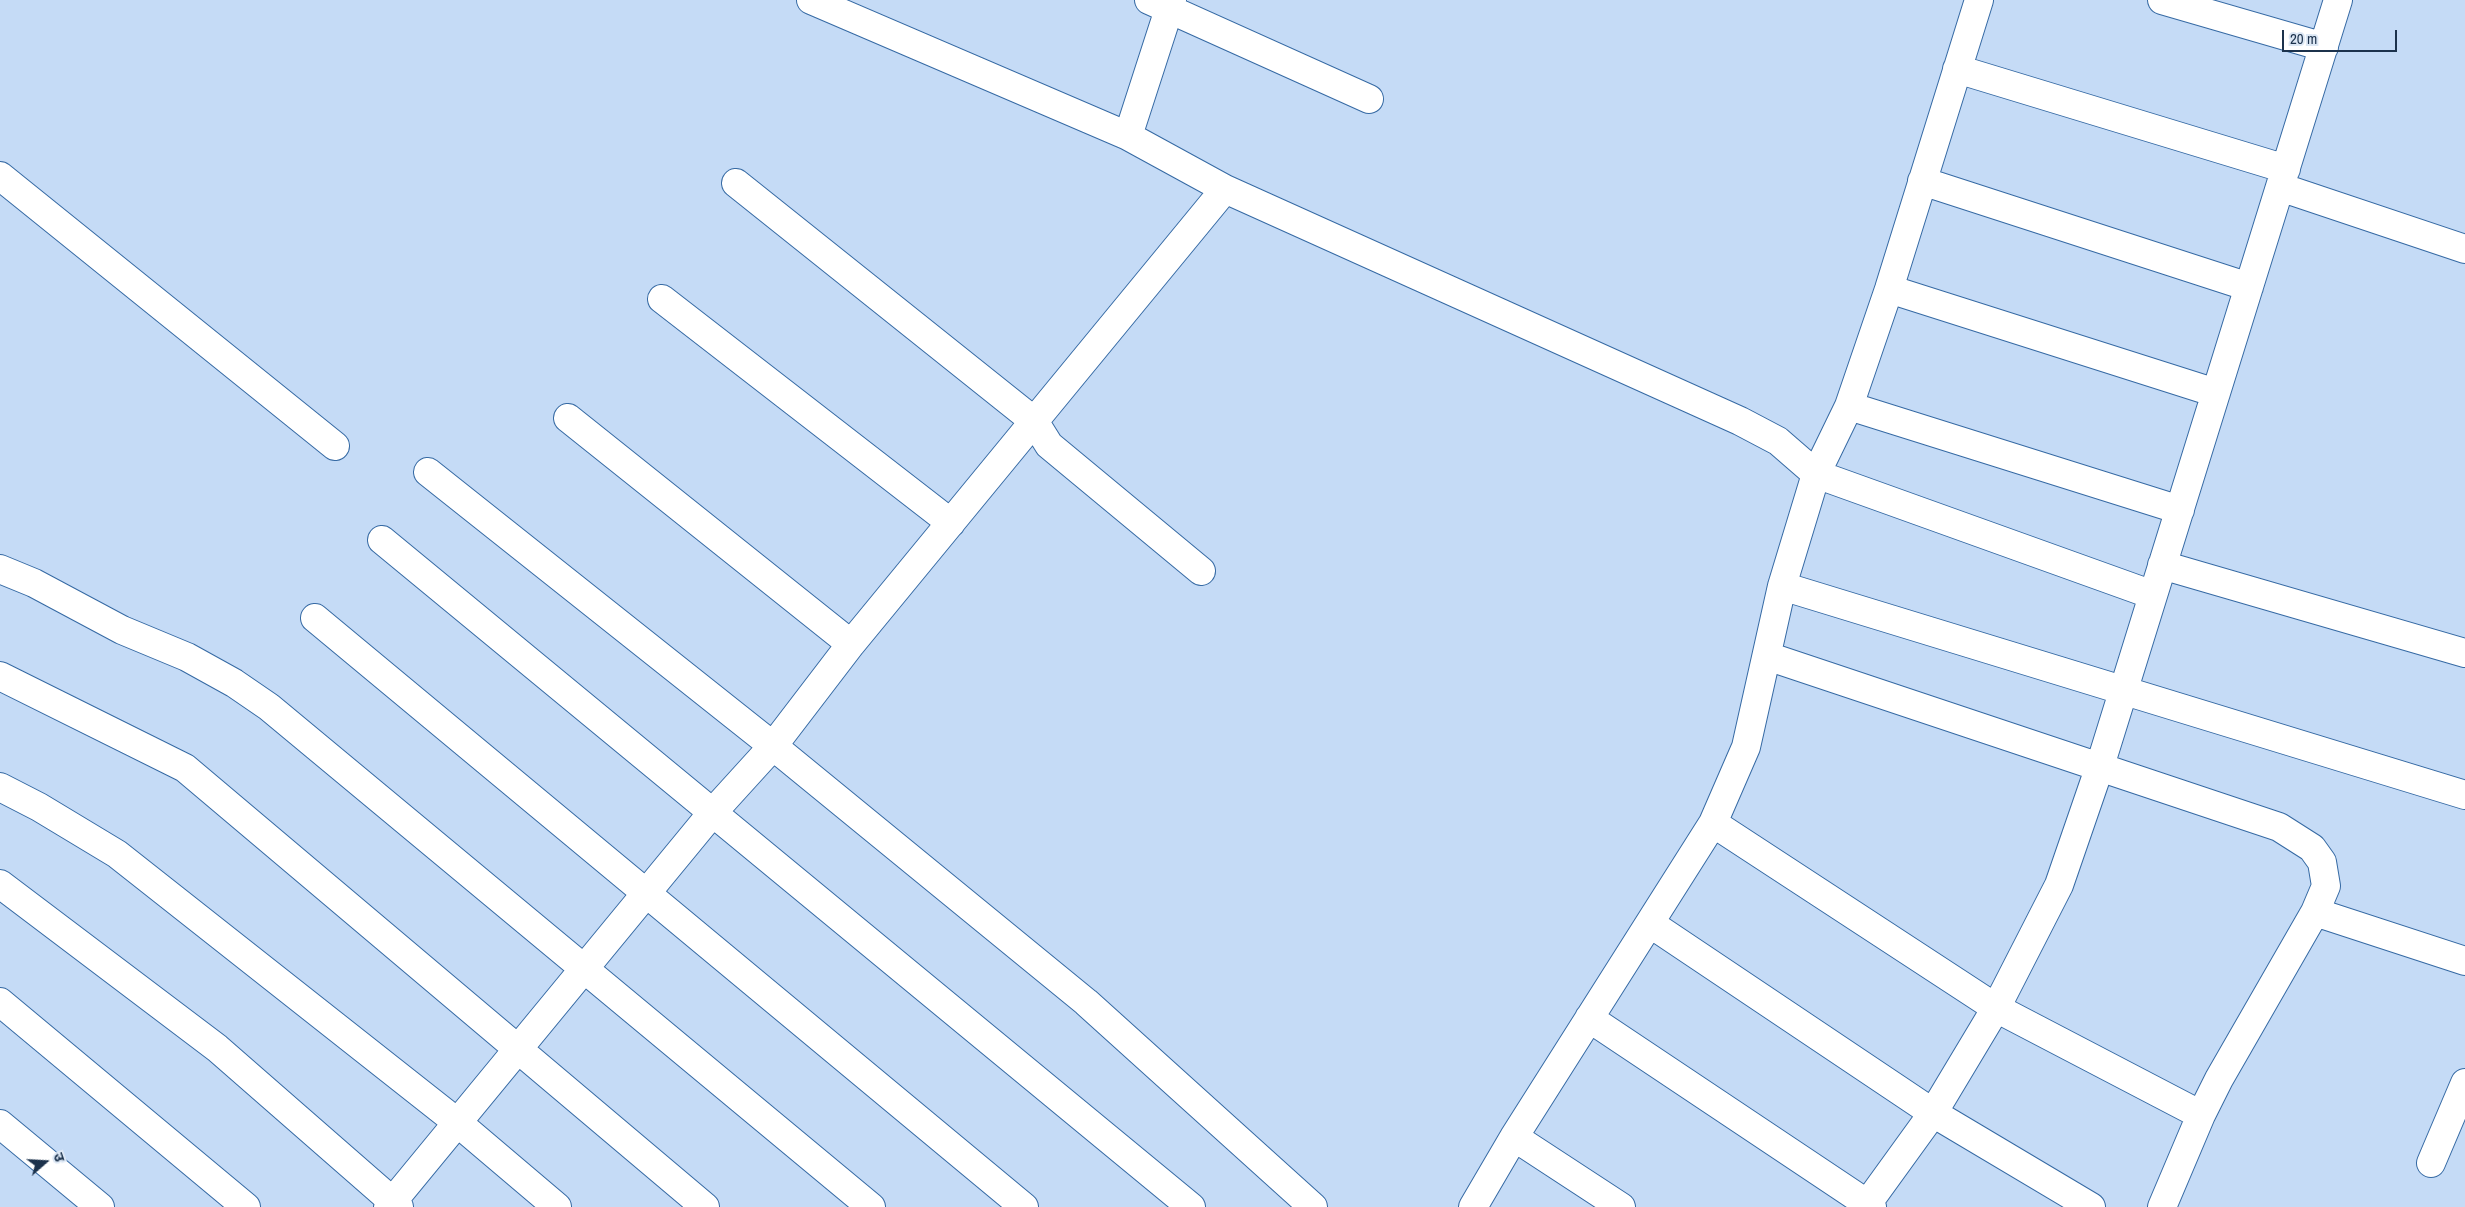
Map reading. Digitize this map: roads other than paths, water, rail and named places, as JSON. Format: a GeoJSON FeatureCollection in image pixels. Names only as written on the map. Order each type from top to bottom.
{"type":"FeatureCollection","features":[{"type":"Feature","properties":{"kind":"street"},"geometry":{"type":"LineString","coordinates":[[811,0],[1128,136],[1225,189],[1740,421],[1778,441],[1816,474],[2153,595]]}},
{"type":"Feature","properties":{"kind":"street"},"geometry":{"type":"LineString","coordinates":[[1473,1207],[1514,1137],[1651,924],[1713,823],[1746,747],[1782,586],[1816,474],[1849,406],[1889,289],[1979,0]]}},
{"type":"Feature","properties":{"kind":"street"},"geometry":{"type":"LineString","coordinates":[[2162,0],[2324,47]]}},
{"type":"Feature","properties":{"kind":"street"},"geometry":{"type":"LineString","coordinates":[[1589,1018],[1868,1206],[1932,1113],[1996,1008],[2059,885],[2124,691],[2338,0]]}},
{"type":"Feature","properties":{"kind":"street"},"geometry":{"type":"LineString","coordinates":[[1128,136],[1163,3],[1369,99]]}},
{"type":"Feature","properties":{"kind":"street"},"geometry":{"type":"LineString","coordinates":[[1957,69],[2283,178],[2465,249]]}},
{"type":"Feature","properties":{"kind":"street"},"geometry":{"type":"LineString","coordinates":[[0,176],[335,446]]}},
{"type":"Feature","properties":{"kind":"street"},"geometry":{"type":"LineString","coordinates":[[1922,181],[2249,287]]}},
{"type":"Feature","properties":{"kind":"street"},"geometry":{"type":"LineString","coordinates":[[736,183],[1034,421],[1049,445],[1201,571]]}},
{"type":"Feature","properties":{"kind":"street"},"geometry":{"type":"LineString","coordinates":[[0,884],[217,1048],[393,1205],[713,812],[773,746],[851,644],[1225,189]]}},
{"type":"Feature","properties":{"kind":"street"},"geometry":{"type":"LineString","coordinates":[[1889,289],[2216,393]]}},
{"type":"Feature","properties":{"kind":"street"},"geometry":{"type":"LineString","coordinates":[[662,299],[951,523]]}},
{"type":"Feature","properties":{"kind":"street"},"geometry":{"type":"LineString","coordinates":[[1849,406],[2180,510]]}},
{"type":"Feature","properties":{"kind":"street"},"geometry":{"type":"LineString","coordinates":[[568,418],[851,644]]}},
{"type":"Feature","properties":{"kind":"street"},"geometry":{"type":"LineString","coordinates":[[428,472],[773,746],[1086,1002],[1313,1207]]}},
{"type":"Feature","properties":{"kind":"street"},"geometry":{"type":"LineString","coordinates":[[382,540],[1191,1207]]}},
{"type":"Feature","properties":{"kind":"street"},"geometry":{"type":"LineString","coordinates":[[2162,565],[2465,653]]}},
{"type":"Feature","properties":{"kind":"street"},"geometry":{"type":"LineString","coordinates":[[0,569],[34,583],[122,630],[187,657],[234,683],[269,707],[871,1207]]}},
{"type":"Feature","properties":{"kind":"street"},"geometry":{"type":"LineString","coordinates":[[1782,586],[2465,795]]}},
{"type":"Feature","properties":{"kind":"street"},"geometry":{"type":"LineString","coordinates":[[315,618],[1024,1207]]}},
{"type":"Feature","properties":{"kind":"street"},"geometry":{"type":"LineString","coordinates":[[1767,656],[2279,827],[2312,848],[2322,862],[2326,886],[2315,912],[2240,1040],[2201,1115],[2162,1207]]}},
{"type":"Feature","properties":{"kind":"street"},"geometry":{"type":"LineString","coordinates":[[0,676],[185,768],[705,1207]]}},
{"type":"Feature","properties":{"kind":"street"},"geometry":{"type":"LineString","coordinates":[[0,787],[39,807],[117,854],[458,1123],[557,1207]]}},
{"type":"Feature","properties":{"kind":"street"},"geometry":{"type":"LineString","coordinates":[[1713,823],[1996,1008],[2201,1115]]}},
{"type":"Feature","properties":{"kind":"street"},"geometry":{"type":"LineString","coordinates":[[2315,912],[2465,961]]}},
{"type":"Feature","properties":{"kind":"street"},"geometry":{"type":"LineString","coordinates":[[1651,924],[1932,1113],[2091,1207]]}},
{"type":"Feature","properties":{"kind":"street"},"geometry":{"type":"LineString","coordinates":[[0,1002],[246,1207]]}},
{"type":"Feature","properties":{"kind":"street"},"geometry":{"type":"LineString","coordinates":[[2430,1163],[2465,1083]]}},
{"type":"Feature","properties":{"kind":"street"},"geometry":{"type":"LineString","coordinates":[[0,1124],[100,1207]]}},
{"type":"Feature","properties":{"kind":"street"},"geometry":{"type":"LineString","coordinates":[[1514,1137],[1621,1207]]}}]}
